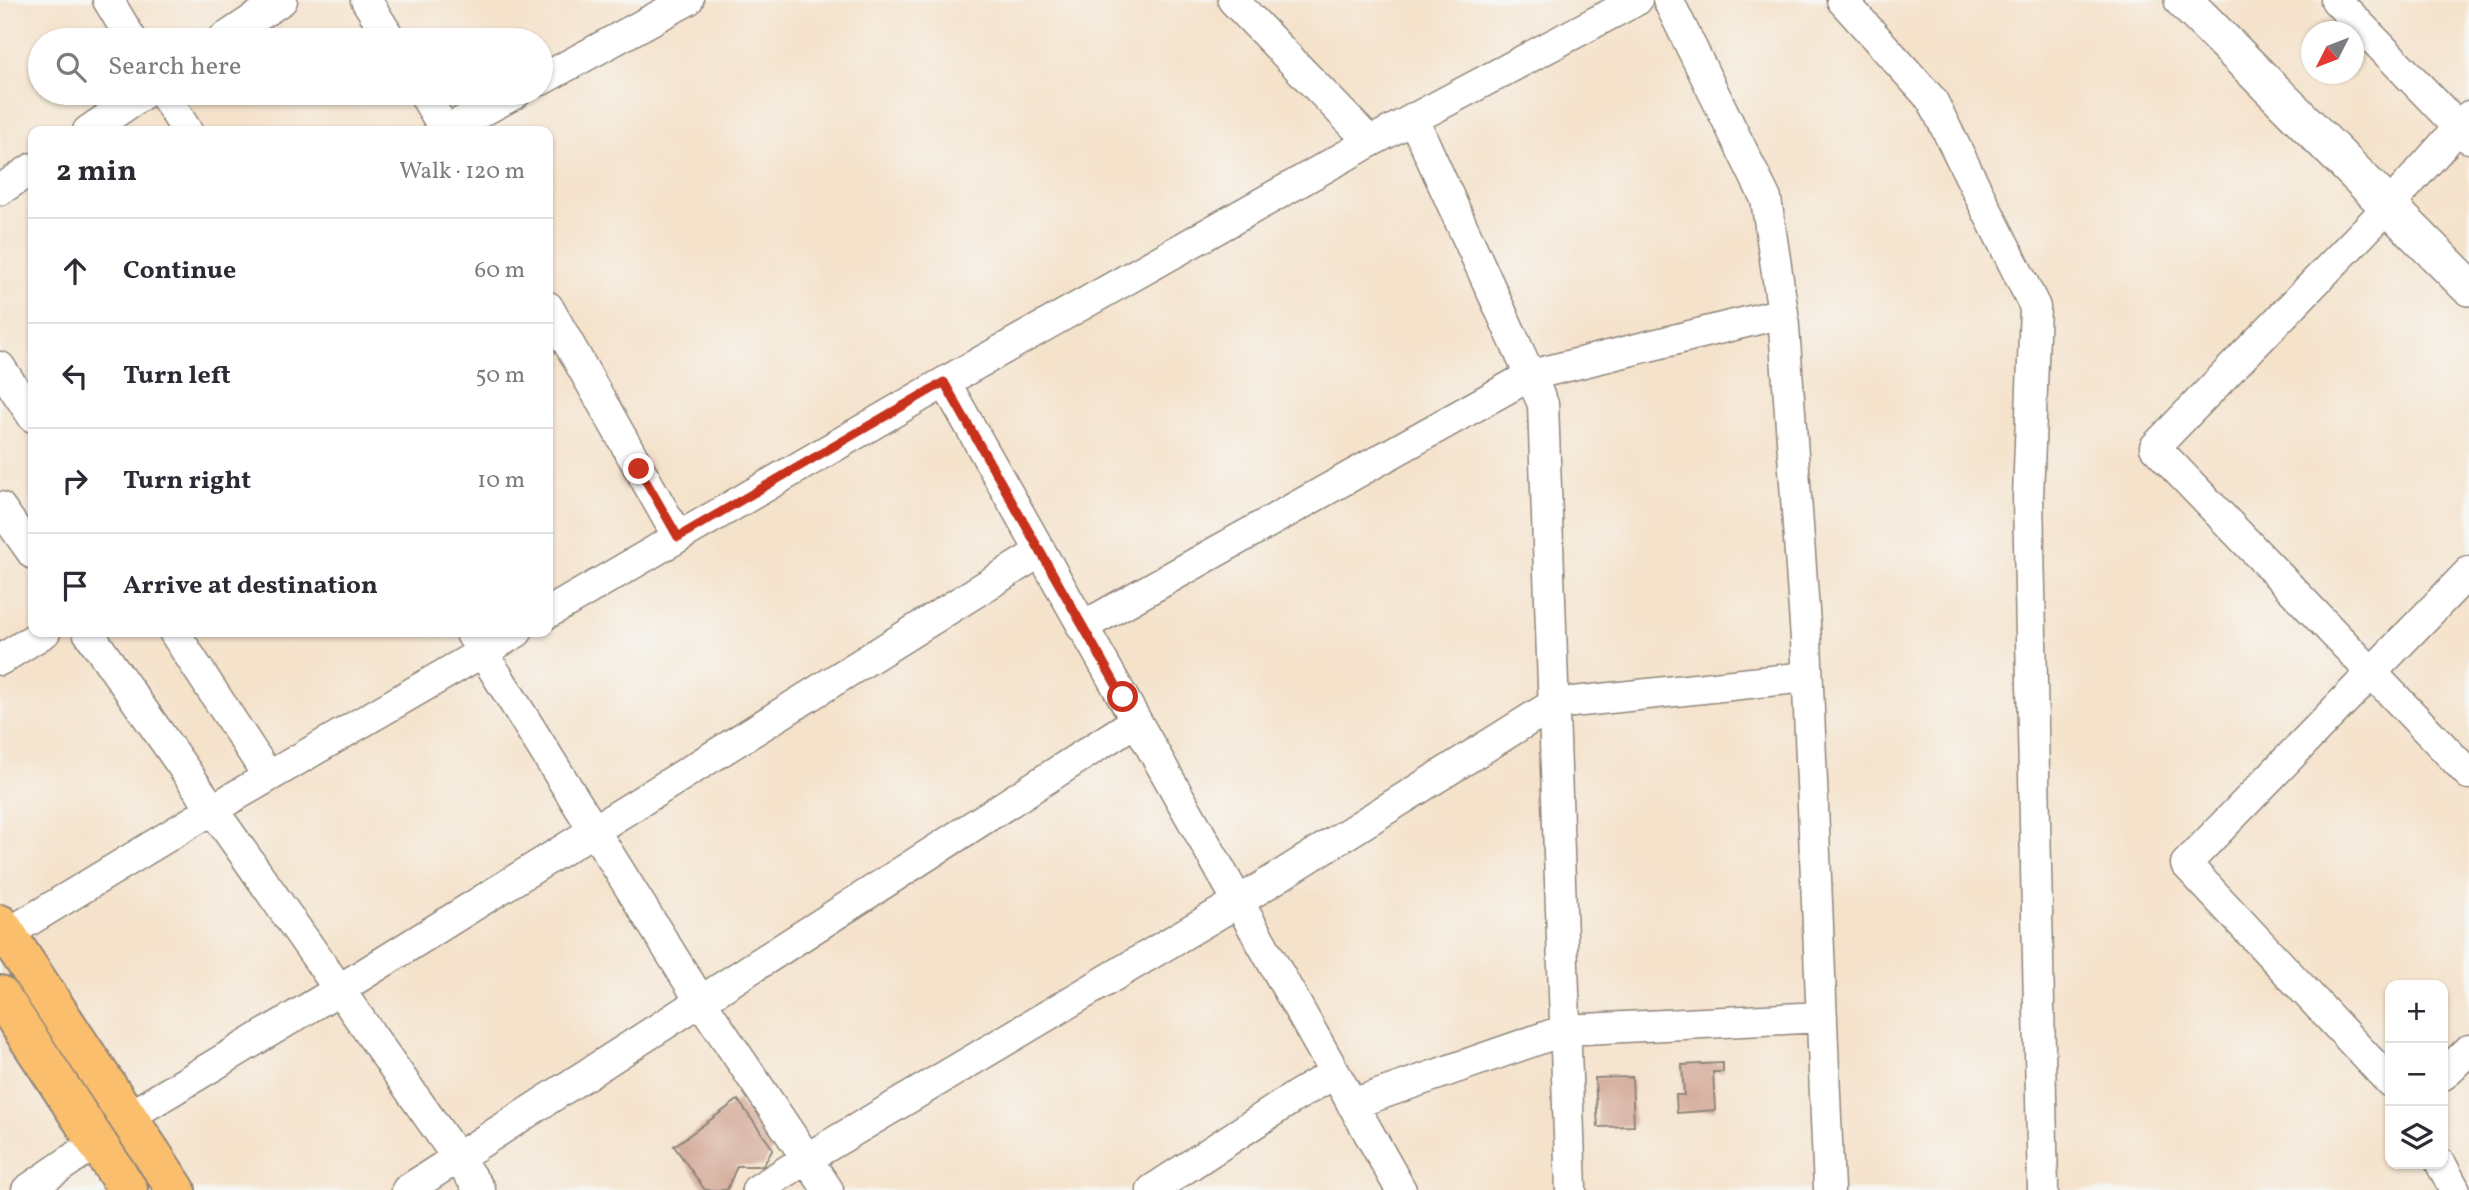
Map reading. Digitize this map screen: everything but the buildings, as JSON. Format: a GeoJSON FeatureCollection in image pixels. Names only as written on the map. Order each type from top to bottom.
{"type":"FeatureCollection","features":[{"type":"Feature","properties":{"kind":"highway"},"geometry":{"type":"LineString","coordinates":[[3,929],[176,1190]]}},
{"type":"Feature","properties":{"kind":"highway"},"geometry":{"type":"LineString","coordinates":[[0,995],[128,1190]]}},
{"type":"Feature","properties":{"kind":"street"},"geometry":{"type":"LineString","coordinates":[[108,0],[125,28]]}},
{"type":"Feature","properties":{"kind":"street"},"geometry":{"type":"LineString","coordinates":[[240,28],[282,0]]}},
{"type":"Feature","properties":{"kind":"street"},"geometry":{"type":"LineString","coordinates":[[366,0],[383,28]]}},
{"type":"Feature","properties":{"kind":"street"},"geometry":{"type":"LineString","coordinates":[[553,73],[688,0]]}},
{"type":"Feature","properties":{"kind":"street"},"geometry":{"type":"LineString","coordinates":[[1233,0],[1370,142]]}},
{"type":"Feature","properties":{"kind":"street"},"geometry":{"type":"LineString","coordinates":[[553,611],[944,382],[1413,118],[1637,0]]}},
{"type":"Feature","properties":{"kind":"street"},"geometry":{"type":"LineString","coordinates":[[1668,0],[1766,199],[1783,313],[1807,677],[1829,1190]]}},
{"type":"Feature","properties":{"kind":"street"},"geometry":{"type":"LineString","coordinates":[[1842,0],[1932,100],[2035,307],[2028,497],[2043,1190]]}},
{"type":"Feature","properties":{"kind":"street"},"geometry":{"type":"LineString","coordinates":[[2183,0],[2469,287]]}},
{"type":"Feature","properties":{"kind":"street"},"geometry":{"type":"LineString","coordinates":[[2336,0],[2465,127],[2155,447],[2469,774]]}},
{"type":"Feature","properties":{"kind":"street"},"geometry":{"type":"LineString","coordinates":[[95,126],[126,105]]}},
{"type":"Feature","properties":{"kind":"street"},"geometry":{"type":"LineString","coordinates":[[171,105],[184,126]]}},
{"type":"Feature","properties":{"kind":"street"},"geometry":{"type":"LineString","coordinates":[[430,105],[443,126]]}},
{"type":"Feature","properties":{"kind":"street"},"geometry":{"type":"LineString","coordinates":[[455,126],[494,105]]}},
{"type":"Feature","properties":{"kind":"street"},"geometry":{"type":"LineString","coordinates":[[1413,118],[1544,404],[1571,1190]]}},
{"type":"Feature","properties":{"kind":"street"},"geometry":{"type":"LineString","coordinates":[[0,190],[28,171]]}},
{"type":"Feature","properties":{"kind":"street"},"geometry":{"type":"LineString","coordinates":[[1083,627],[1531,375],[1783,313]]}},
{"type":"Feature","properties":{"kind":"street"},"geometry":{"type":"LineString","coordinates":[[553,318],[678,537]]}},
{"type":"Feature","properties":{"kind":"street"},"geometry":{"type":"LineString","coordinates":[[0,367],[22,407]]}},
{"type":"Feature","properties":{"kind":"street"},"geometry":{"type":"LineString","coordinates":[[944,382],[1401,1190]]}},
{"type":"Feature","properties":{"kind":"street"},"geometry":{"type":"LineString","coordinates":[[0,507],[28,547]]}},
{"type":"Feature","properties":{"kind":"street"},"geometry":{"type":"LineString","coordinates":[[128,1117],[340,989],[1040,552]]}},
{"type":"Feature","properties":{"kind":"street"},"geometry":{"type":"LineString","coordinates":[[2385,1077],[2186,864],[2469,572]]}},
{"type":"Feature","properties":{"kind":"street"},"geometry":{"type":"LineString","coordinates":[[0,660],[37,637]]}},
{"type":"Feature","properties":{"kind":"street"},"geometry":{"type":"LineString","coordinates":[[92,637],[480,1190]]}},
{"type":"Feature","properties":{"kind":"street"},"geometry":{"type":"LineString","coordinates":[[177,637],[268,776]]}},
{"type":"Feature","properties":{"kind":"street"},"geometry":{"type":"LineString","coordinates":[[3,929],[268,776],[476,642],[496,637]]}},
{"type":"Feature","properties":{"kind":"street"},"geometry":{"type":"LineString","coordinates":[[476,642],[700,1000],[828,1190]]}},
{"type":"Feature","properties":{"kind":"street"},"geometry":{"type":"LineString","coordinates":[[757,1190],[806,1158],[1238,902],[1554,704],[1807,677]]}},
{"type":"Feature","properties":{"kind":"street"},"geometry":{"type":"LineString","coordinates":[[407,1190],[1136,721]]}},
{"type":"Feature","properties":{"kind":"street"},"geometry":{"type":"LineString","coordinates":[[1352,1104],[1565,1030],[1822,1017]]}},
{"type":"Feature","properties":{"kind":"street"},"geometry":{"type":"LineString","coordinates":[[2448,1070],[2469,1050]]}},
{"type":"Feature","properties":{"kind":"street"},"geometry":{"type":"LineString","coordinates":[[1152,1190],[1335,1073]]}},
{"type":"Feature","properties":{"kind":"street"},"geometry":{"type":"LineString","coordinates":[[27,1190],[97,1142]]}},
{"type":"Feature","properties":{"kind":"street"},"geometry":{"type":"LineString","coordinates":[[2444,1169],[2455,1190]]}},
{"type":"Feature","properties":{"kind":"route"},"geometry":{"type":"LineString","coordinates":[[639,469],[678,537],[944,382],[1123,697]]}}]}
